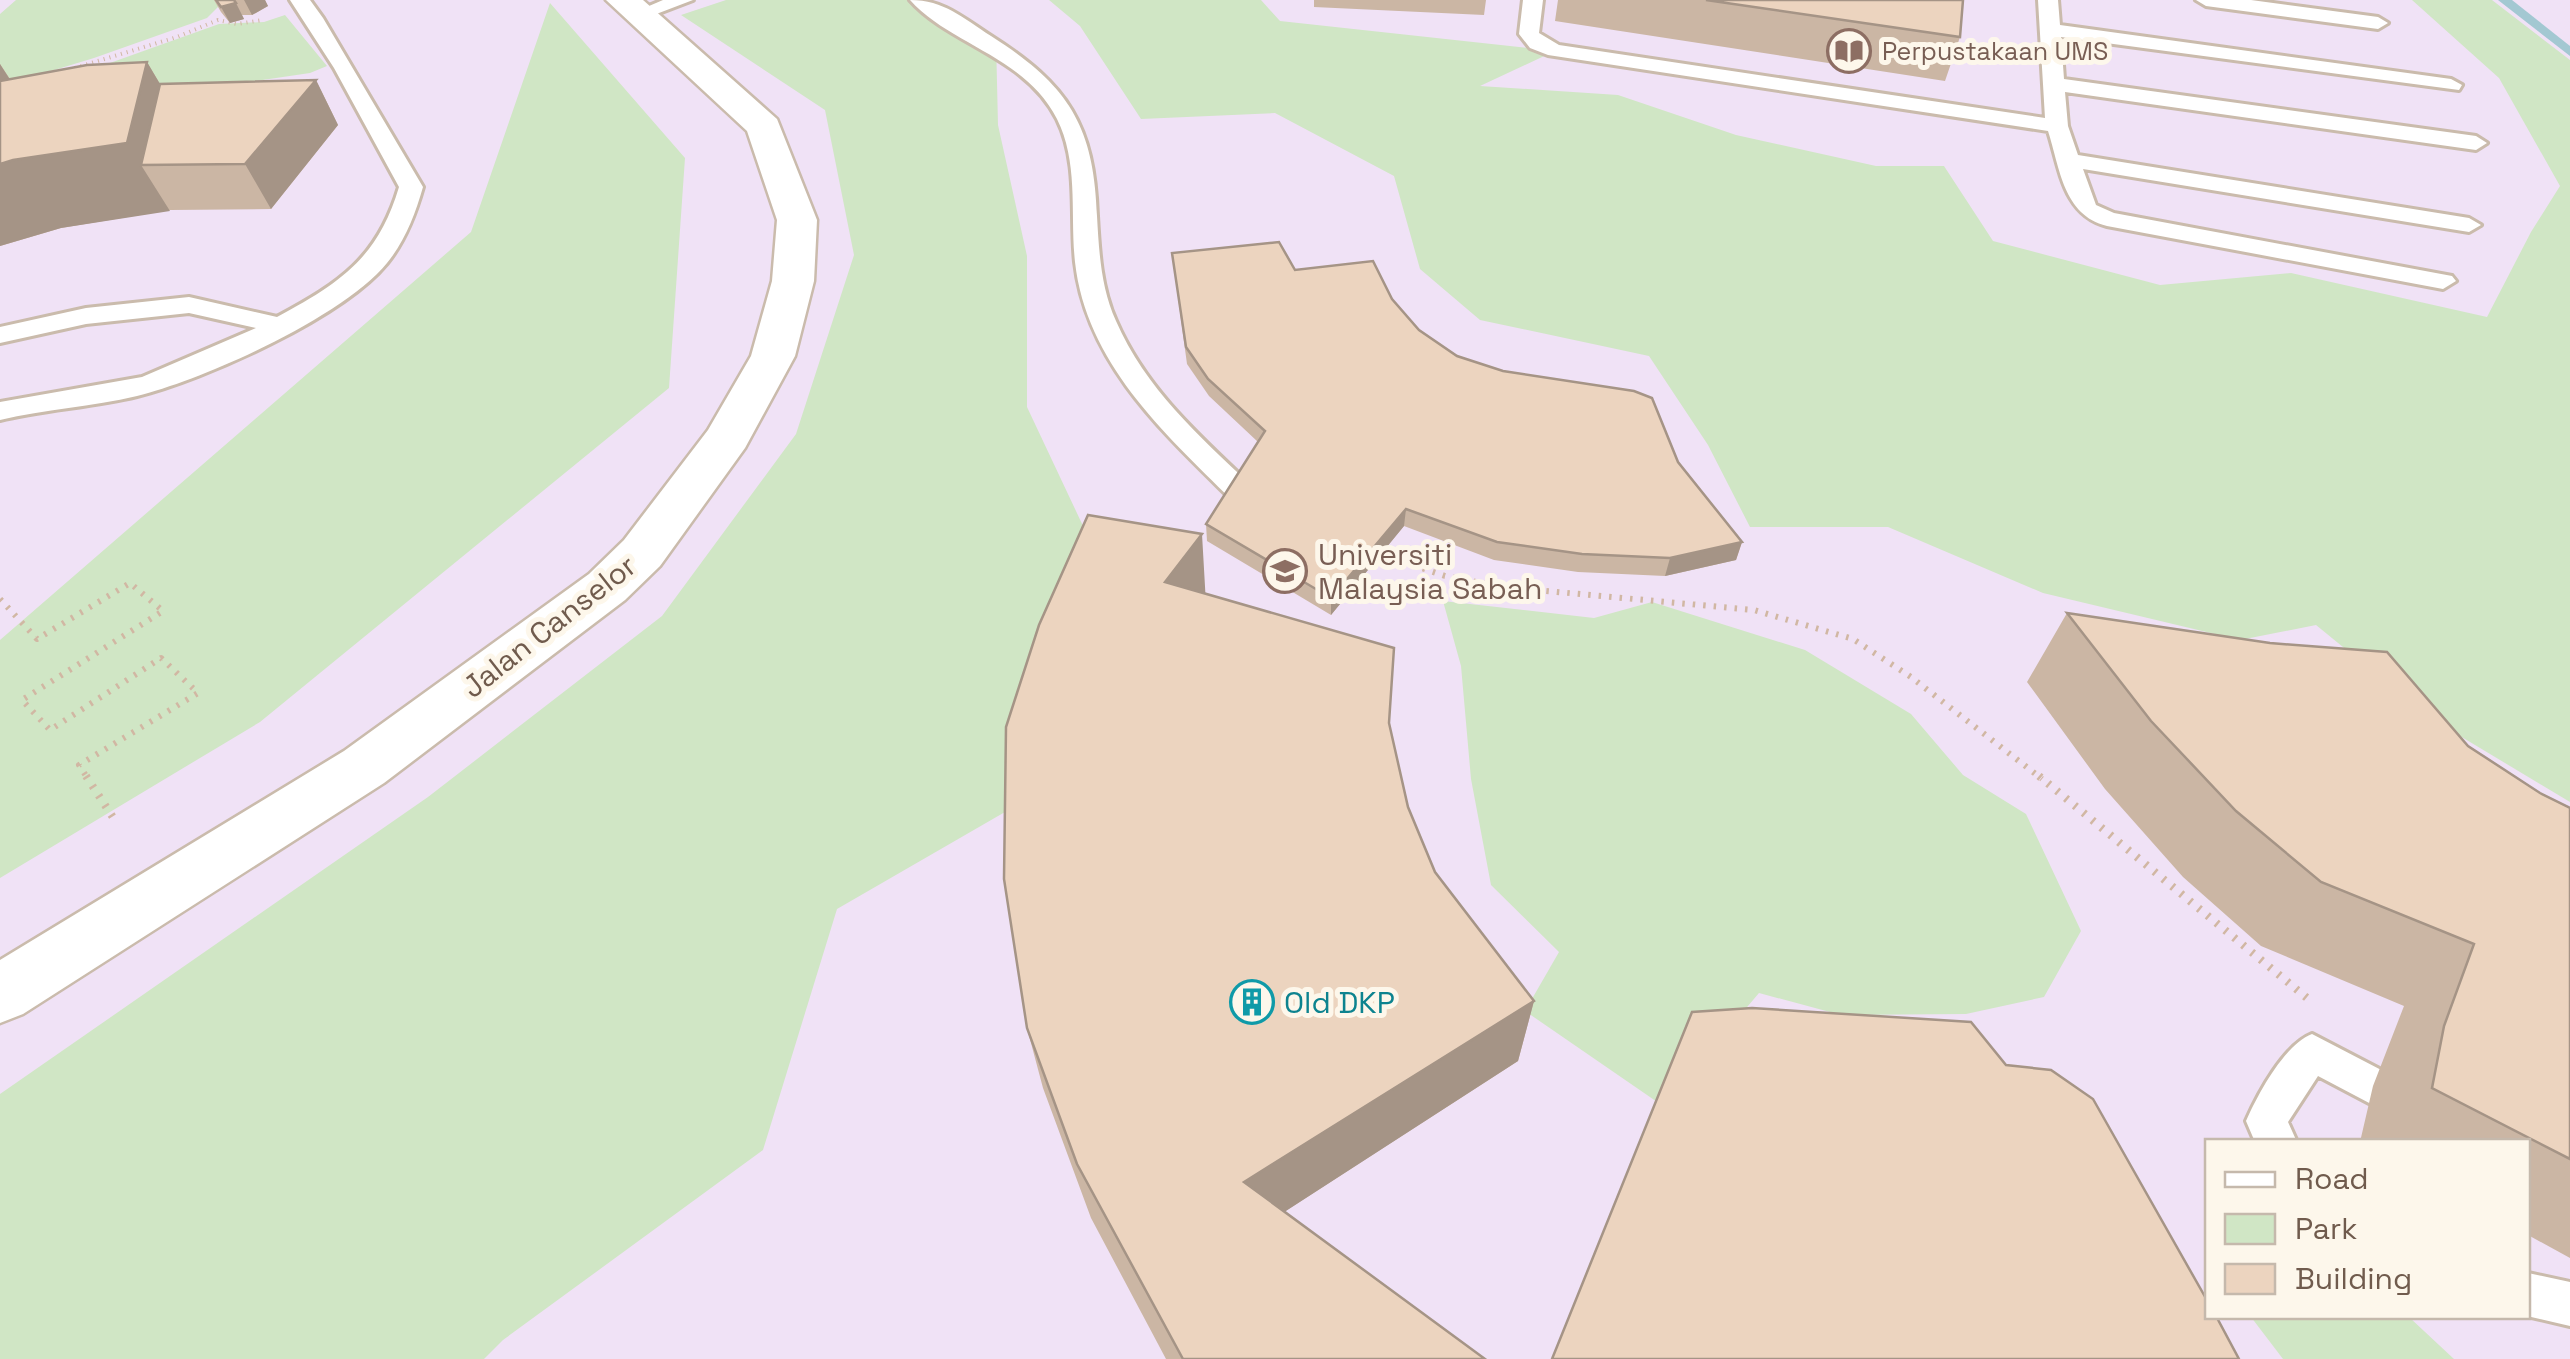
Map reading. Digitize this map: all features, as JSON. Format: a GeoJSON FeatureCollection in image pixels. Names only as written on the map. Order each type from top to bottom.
{"type":"FeatureCollection","features":[{"type":"Feature","properties":{"kind":"street","name":"Jalan Canselor"},"geometry":{"type":"LineString","coordinates":[[0,994],[364,767],[607,587],[642,553],[728,438],[773,356],[793,281],[797,220],[764,127],[648,5]]}},
{"type":"Feature","properties":{"kind":"lane"},"geometry":{"type":"LineString","coordinates":[[0,410],[149,384],[278,326],[357,279],[375,262],[400,227],[411,187],[338,80],[336,50],[300,0]]}},
{"type":"Feature","properties":{"kind":"lane"},"geometry":{"type":"LineString","coordinates":[[920,0],[1030,73],[1054,96],[1076,130],[1081,149],[1086,247],[1102,324],[1119,359],[1164,418],[1241,492]]}},
{"type":"Feature","properties":{"kind":"lane"},"geometry":{"type":"LineString","coordinates":[[1532,0],[1529,34],[1537,44],[1555,51],[2057,126]]}},
{"type":"Feature","properties":{"kind":"lane"},"geometry":{"type":"LineString","coordinates":[[2048,0],[2057,126],[2088,210],[2106,219],[2442,281]]}},
{"type":"Feature","properties":{"kind":"lane"},"geometry":{"type":"LineString","coordinates":[[2206,0],[2378,22]]}},
{"type":"Feature","properties":{"kind":"lane"},"geometry":{"type":"LineString","coordinates":[[2051,30],[2452,85]]}},
{"type":"Feature","properties":{"kind":"lane"},"geometry":{"type":"LineString","coordinates":[[2056,84],[2476,143]]}},
{"type":"Feature","properties":{"kind":"lane"},"geometry":{"type":"LineString","coordinates":[[2067,160],[2469,226]]}},
{"type":"Feature","properties":{"kind":"lane"},"geometry":{"type":"LineString","coordinates":[[0,335],[86,316],[189,304],[278,326]]}},
{"type":"Feature","properties":{"kind":"lane"},"geometry":{"type":"LineString","coordinates":[[2275,1139],[2266,1121],[2312,1052],[2373,1086]]}},
{"type":"Feature","properties":{"kind":"lane"},"geometry":{"type":"LineString","coordinates":[[2530,1295],[2570,1304]]}},
{"type":"Feature","properties":{"kind":"path"},"geometry":{"type":"LineString","coordinates":[[64,71],[176,37],[219,16],[246,24],[275,15]]}},
{"type":"Feature","properties":{"kind":"path"},"geometry":{"type":"LineString","coordinates":[[1382,554],[1445,576],[1502,588],[1754,610],[1853,638],[1911,677],[2102,825],[2317,1007],[2312,1052]]}},
{"type":"Feature","properties":{"kind":"path"},"geometry":{"type":"LineString","coordinates":[[0,599],[37,638],[130,583],[163,611],[22,700],[50,730],[160,658],[198,692],[80,765],[114,819]]}},
{"type":"Feature","properties":{"kind":"shaded area","name":"Universiti Malaysia Sabah"},"geometry":{"type":"Polygon","coordinates":[[[0,0],[2570,0],[2570,1359],[0,1359],[0,0]]]}},
{"type":"Feature","properties":{"kind":"green space"},"geometry":{"type":"Polygon","coordinates":[[[16,0],[225,0],[207,18],[94,58],[28,78],[0,79],[0,14],[16,0]]]}},
{"type":"Feature","properties":{"kind":"green space"},"geometry":{"type":"Polygon","coordinates":[[[726,0],[920,0],[996,40],[998,125],[1027,256],[1027,407],[1092,545],[1050,616],[1005,812],[837,909],[763,1150],[503,1340],[484,1359],[0,1359],[0,1094],[428,797],[662,616],[796,434],[854,255],[825,110],[681,15],[726,0]]]}},
{"type":"Feature","properties":{"kind":"green space"},"geometry":{"type":"Polygon","coordinates":[[[1049,0],[1261,0],[1280,21],[1555,51],[1480,86],[1618,95],[1736,135],[1876,166],[1944,166],[1993,241],[2160,285],[2291,273],[2487,317],[2560,186],[2499,78],[2412,0],[2492,0],[2570,60],[2570,802],[2430,718],[2316,625],[2240,640],[2043,593],[1888,527],[1750,527],[1708,445],[1649,356],[1480,320],[1420,269],[1394,176],[1275,113],[1141,119],[1080,26],[1049,0]]]}},
{"type":"Feature","properties":{"kind":"green space"},"geometry":{"type":"Polygon","coordinates":[[[550,3],[685,158],[669,388],[260,722],[0,878],[0,640],[471,232],[550,3]]]}},
{"type":"Feature","properties":{"kind":"green space"},"geometry":{"type":"Polygon","coordinates":[[[285,15],[327,66],[310,73],[142,98],[40,88],[219,24],[264,22],[285,15]]]}},
{"type":"Feature","properties":{"kind":"green space"},"geometry":{"type":"Polygon","coordinates":[[[1443,601],[1594,618],[1652,602],[1805,650],[1911,714],[1963,775],[2026,814],[2081,931],[2044,997],[1966,1014],[1841,1015],[1759,993],[1663,1106],[1525,1011],[1559,952],[1491,885],[1471,779],[1461,666],[1443,601]]]}},
{"type":"Feature","properties":{"kind":"green space"},"geometry":{"type":"Polygon","coordinates":[[[2253,1319],[2411,1319],[2454,1359],[2283,1359],[2253,1319]]]}},
{"type":"Feature","properties":{"kind":"building"},"geometry":{"type":"Polygon","coordinates":[[[216,0],[234,0],[236,3],[221,7],[216,0]]]}},
{"type":"Feature","properties":{"kind":"building"},"geometry":{"type":"Polygon","coordinates":[[[1706,0],[1963,0],[1960,37],[1706,0]]]}},
{"type":"Feature","properties":{"kind":"building"},"geometry":{"type":"Polygon","coordinates":[[[147,62],[127,143],[0,164],[0,81],[87,65],[147,62]]]}},
{"type":"Feature","properties":{"kind":"building"},"geometry":{"type":"Polygon","coordinates":[[[316,80],[245,164],[141,165],[160,84],[316,80]]]}},
{"type":"Feature","properties":{"kind":"building"},"geometry":{"type":"Polygon","coordinates":[[[1279,242],[1295,270],[1373,261],[1392,299],[1419,330],[1457,356],[1503,371],[1634,391],[1652,398],[1678,462],[1742,542],[1670,558],[1582,554],[1497,542],[1406,509],[1331,598],[1206,524],[1265,431],[1208,379],[1186,347],[1172,253],[1279,242]]]}},
{"type":"Feature","properties":{"kind":"building","name":"Old DKP"},"geometry":{"type":"Polygon","coordinates":[[[1088,515],[1202,534],[1165,582],[1394,648],[1389,723],[1408,807],[1435,872],[1534,1001],[1244,1182],[1485,1359],[1183,1359],[1077,1164],[1027,1028],[1004,879],[1006,727],[1039,625],[1088,515]]]}},
{"type":"Feature","properties":{"kind":"building"},"geometry":{"type":"Polygon","coordinates":[[[2067,613],[2270,643],[2387,652],[2468,746],[2570,808],[2570,1159],[2432,1088],[2444,1026],[2474,944],[2321,882],[2236,811],[2151,721],[2067,613]]]}},
{"type":"Feature","properties":{"kind":"building"},"geometry":{"type":"Polygon","coordinates":[[[1752,1008],[1971,1022],[2006,1065],[2051,1070],[2093,1099],[2205,1297],[2205,1319],[2218,1319],[2239,1359],[1552,1359],[1692,1012],[1752,1008]]]}},
{"type":"Feature","properties":{"kind":"waterway"},"geometry":{"type":"LineString","coordinates":[[2504,0],[2570,52]]}},
{"type":"Feature","properties":{"kind":"place","name":"Perpustakaan UMS"},"geometry":{"type":"Point","coordinates":[1849,51]}},
{"type":"Feature","properties":{"kind":"place","name":"Universiti Malaysia Sabah"},"geometry":{"type":"Point","coordinates":[1285,571]}},
{"type":"Feature","properties":{"kind":"place","name":"Old DKP"},"geometry":{"type":"Point","coordinates":[1252,1002]}}]}
